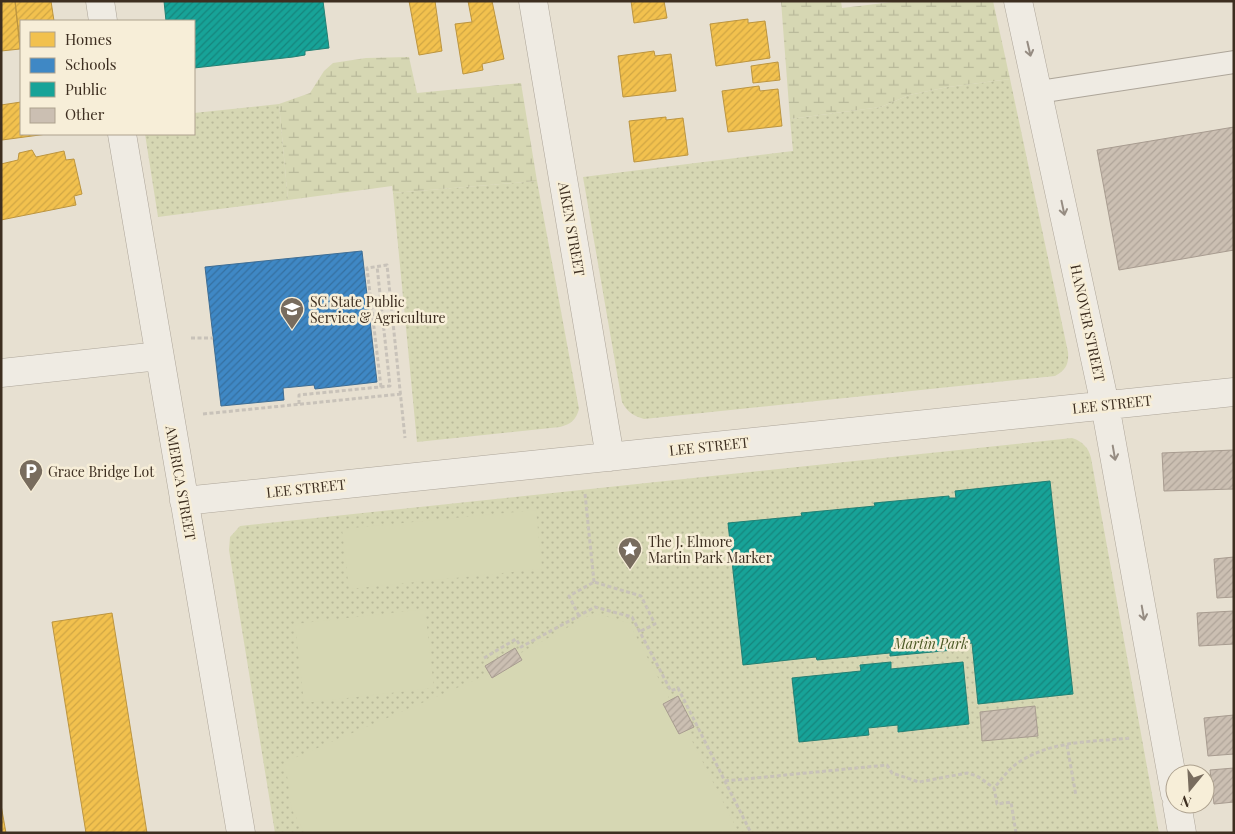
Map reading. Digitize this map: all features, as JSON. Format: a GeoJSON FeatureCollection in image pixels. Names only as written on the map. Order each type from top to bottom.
{"type":"FeatureCollection","features":[{"type":"Feature","properties":{"kind":"street"},"geometry":{"type":"LineString","coordinates":[[100,1],[103,20]]}},
{"type":"Feature","properties":{"kind":"street","name":"AIKEN STREET"},"geometry":{"type":"LineString","coordinates":[[533,1],[610,457]]}},
{"type":"Feature","properties":{"kind":"street","name":"HANOVER STREET"},"geometry":{"type":"LineString","coordinates":[[1018,1],[1105,405],[1170,764]]}},
{"type":"Feature","properties":{"kind":"street","name":"AMERICA STREET"},"geometry":{"type":"LineString","coordinates":[[122,135],[241,833]]}},
{"type":"Feature","properties":{"kind":"street"},"geometry":{"type":"LineString","coordinates":[[1,373],[159,356]]}},
{"type":"Feature","properties":{"kind":"street","name":"LEE STREET"},"geometry":{"type":"LineString","coordinates":[[184,501],[1234,392]]}},
{"type":"Feature","properties":{"kind":"street"},"geometry":{"type":"LineString","coordinates":[[1179,814],[1182,833]]}},
{"type":"Feature","properties":{"kind":"lane"},"geometry":{"type":"LineString","coordinates":[[1039,92],[1234,62]]}},
{"type":"Feature","properties":{"kind":"path"},"geometry":{"type":"LineString","coordinates":[[381,387],[368,268],[387,265],[405,438]]}},
{"type":"Feature","properties":{"kind":"path"},"geometry":{"type":"LineString","coordinates":[[300,404],[299,395],[390,386],[377,266]]}},
{"type":"Feature","properties":{"kind":"path"},"geometry":{"type":"LineString","coordinates":[[188,338],[213,338]]}},
{"type":"Feature","properties":{"kind":"path"},"geometry":{"type":"LineString","coordinates":[[200,414],[400,394]]}},
{"type":"Feature","properties":{"kind":"path"},"geometry":{"type":"LineString","coordinates":[[585,494],[594,582]]}},
{"type":"Feature","properties":{"kind":"path"},"geometry":{"type":"LineString","coordinates":[[580,616],[569,596],[594,582],[641,596],[655,624],[639,632]]}},
{"type":"Feature","properties":{"kind":"path"},"geometry":{"type":"LineString","coordinates":[[484,658],[516,639],[521,647],[595,607],[632,617],[671,691],[678,688],[752,833]]}},
{"type":"Feature","properties":{"kind":"path"},"geometry":{"type":"LineString","coordinates":[[994,788],[1014,766],[1033,753],[1067,745],[1134,738]]}},
{"type":"Feature","properties":{"kind":"path"},"geometry":{"type":"LineString","coordinates":[[1067,745],[1076,796]]}},
{"type":"Feature","properties":{"kind":"path"},"geometry":{"type":"LineString","coordinates":[[725,780],[887,765],[892,773],[919,782],[967,774],[977,776],[994,788],[997,804],[1011,802],[1016,833]]}},
{"type":"Feature","properties":{"kind":"green space"},"geometry":{"type":"Polygon","coordinates":[[[781,1],[841,1],[842,8],[901,1],[993,1],[1010,79],[948,87],[909,95],[881,107],[790,119],[781,1]]]}},
{"type":"Feature","properties":{"kind":"green space"},"geometry":{"type":"Polygon","coordinates":[[[409,57],[417,93],[521,83],[537,181],[393,193],[392,186],[288,200],[279,104],[310,93],[324,71],[333,63],[366,58],[409,57]]]}},
{"type":"Feature","properties":{"kind":"green space"},"geometry":{"type":"Polygon","coordinates":[[[1010,79],[1068,352],[1068,360],[1062,371],[1055,376],[644,419],[634,415],[626,408],[622,402],[583,177],[793,151],[790,119],[881,107],[909,95],[948,87],[1010,79]]]}},
{"type":"Feature","properties":{"kind":"green space"},"geometry":{"type":"Polygon","coordinates":[[[279,104],[288,200],[158,217],[145,135],[195,135],[195,113],[279,104]]]}},
{"type":"Feature","properties":{"kind":"green space"},"geometry":{"type":"Polygon","coordinates":[[[537,181],[579,409],[575,419],[560,427],[417,442],[393,193],[537,181]]]}},
{"type":"Feature","properties":{"kind":"green space","name":"Martin Park"},"geometry":{"type":"Polygon","coordinates":[[[1072,438],[1084,445],[1089,451],[1091,458],[1159,833],[275,833],[229,550],[230,537],[240,526],[1072,438]]]}},
{"type":"Feature","properties":{"kind":"green space"},"geometry":{"type":"Polygon","coordinates":[[[536,510],[542,569],[349,589],[342,529],[536,510]]]}},
{"type":"Feature","properties":{"kind":"green space"},"geometry":{"type":"Polygon","coordinates":[[[425,609],[434,688],[304,703],[295,624],[425,609]]]}},
{"type":"Feature","properties":{"kind":"green space"},"geometry":{"type":"Polygon","coordinates":[[[594,613],[629,623],[670,700],[678,696],[694,727],[687,731],[739,833],[305,833],[292,810],[285,762],[489,674],[485,666],[515,648],[519,654],[594,613]]]}},
{"type":"Feature","properties":{"kind":"building: Homes"},"geometry":{"type":"Polygon","coordinates":[[[1,1],[15,1],[20,49],[1,51],[1,1]]]}},
{"type":"Feature","properties":{"kind":"building: Homes"},"geometry":{"type":"Polygon","coordinates":[[[15,1],[51,1],[54,20],[20,20],[20,44],[15,1]]]}},
{"type":"Feature","properties":{"kind":"building: Homes"},"geometry":{"type":"Polygon","coordinates":[[[409,1],[435,1],[442,51],[419,55],[409,1]]]}},
{"type":"Feature","properties":{"kind":"building: Homes"},"geometry":{"type":"Polygon","coordinates":[[[468,1],[492,1],[504,59],[482,64],[483,70],[463,74],[455,24],[472,22],[468,1]]]}},
{"type":"Feature","properties":{"kind":"building: Homes"},"geometry":{"type":"Polygon","coordinates":[[[631,1],[664,1],[667,18],[634,23],[631,1]]]}},
{"type":"Feature","properties":{"kind":"building: Homes"},"geometry":{"type":"Polygon","coordinates":[[[748,19],[748,23],[765,21],[770,58],[716,66],[710,24],[748,19]]]}},
{"type":"Feature","properties":{"kind":"building: Homes"},"geometry":{"type":"Polygon","coordinates":[[[654,51],[655,56],[671,54],[676,91],[623,97],[618,56],[654,51]]]}},
{"type":"Feature","properties":{"kind":"building: Homes"},"geometry":{"type":"Polygon","coordinates":[[[778,62],[780,80],[753,83],[751,66],[778,62]]]}},
{"type":"Feature","properties":{"kind":"building: Homes"},"geometry":{"type":"Polygon","coordinates":[[[759,86],[760,91],[778,89],[782,126],[728,132],[722,91],[759,86]]]}},
{"type":"Feature","properties":{"kind":"building: Homes"},"geometry":{"type":"Polygon","coordinates":[[[20,102],[20,135],[40,135],[2,140],[1,105],[20,102]]]}},
{"type":"Feature","properties":{"kind":"building: Homes"},"geometry":{"type":"Polygon","coordinates":[[[666,117],[666,120],[683,118],[688,155],[634,162],[629,121],[666,117]]]}},
{"type":"Feature","properties":{"kind":"building: Homes"},"geometry":{"type":"Polygon","coordinates":[[[32,150],[36,157],[64,151],[66,160],[74,159],[82,194],[74,196],[76,205],[1,220],[1,164],[18,160],[19,153],[32,150]]]}},
{"type":"Feature","properties":{"kind":"building: Homes"},"geometry":{"type":"Polygon","coordinates":[[[112,613],[147,833],[86,833],[52,622],[112,613]]]}},
{"type":"Feature","properties":{"kind":"building: Homes"},"geometry":{"type":"Polygon","coordinates":[[[1,805],[6,833],[1,833],[1,805]]]}},
{"type":"Feature","properties":{"kind":"building: Schools"},"geometry":{"type":"Polygon","coordinates":[[[362,251],[377,382],[315,389],[314,385],[283,388],[284,400],[221,406],[205,267],[362,251]]]}},
{"type":"Feature","properties":{"kind":"building: Public"},"geometry":{"type":"Polygon","coordinates":[[[164,1],[323,1],[329,48],[305,51],[305,55],[293,57],[195,68],[195,20],[166,20],[164,1]]]}},
{"type":"Feature","properties":{"kind":"building: Public"},"geometry":{"type":"Polygon","coordinates":[[[1050,481],[1073,694],[978,704],[972,643],[964,644],[964,649],[890,656],[890,653],[817,660],[816,657],[743,665],[728,523],[802,516],[801,513],[875,506],[874,503],[949,496],[949,498],[956,498],[955,491],[1050,481]]]}},
{"type":"Feature","properties":{"kind":"building: Public"},"geometry":{"type":"Polygon","coordinates":[[[891,662],[891,669],[963,662],[969,724],[898,732],[898,725],[868,728],[869,735],[799,742],[792,678],[861,671],[860,665],[891,662]]]}},
{"type":"Feature","properties":{"kind":"building: Other"},"geometry":{"type":"Polygon","coordinates":[[[1234,127],[1234,250],[1119,270],[1097,150],[1234,127]]]}},
{"type":"Feature","properties":{"kind":"building: Other"},"geometry":{"type":"Polygon","coordinates":[[[1234,450],[1234,489],[1164,491],[1162,453],[1234,450]]]}},
{"type":"Feature","properties":{"kind":"building: Other"},"geometry":{"type":"Polygon","coordinates":[[[1234,557],[1234,597],[1217,598],[1214,559],[1234,557]]]}},
{"type":"Feature","properties":{"kind":"building: Other"},"geometry":{"type":"Polygon","coordinates":[[[1234,611],[1234,644],[1199,646],[1197,613],[1234,611]]]}},
{"type":"Feature","properties":{"kind":"building: Other"},"geometry":{"type":"Polygon","coordinates":[[[515,648],[522,660],[492,678],[485,666],[515,648]]]}},
{"type":"Feature","properties":{"kind":"building: Other"},"geometry":{"type":"Polygon","coordinates":[[[678,696],[694,727],[679,734],[663,704],[678,696]]]}},
{"type":"Feature","properties":{"kind":"building: Other"},"geometry":{"type":"Polygon","coordinates":[[[1035,706],[1038,736],[982,741],[980,712],[1035,706]]]}},
{"type":"Feature","properties":{"kind":"building: Other"},"geometry":{"type":"Polygon","coordinates":[[[1234,715],[1234,754],[1208,756],[1204,718],[1234,715]]]}},
{"type":"Feature","properties":{"kind":"building: Other"},"geometry":{"type":"Polygon","coordinates":[[[1234,768],[1234,802],[1215,804],[1215,770],[1234,768]]]}},
{"type":"Feature","properties":{"kind":"place","name":"SC State Public Service & Agriculture"},"geometry":{"type":"Point","coordinates":[292,330]}},
{"type":"Feature","properties":{"kind":"place","name":"Grace Bridge Lot"},"geometry":{"type":"Point","coordinates":[31,492]}},
{"type":"Feature","properties":{"kind":"place","name":"The J. Elmore Martin Park Marker"},"geometry":{"type":"Point","coordinates":[630,570]}}]}
